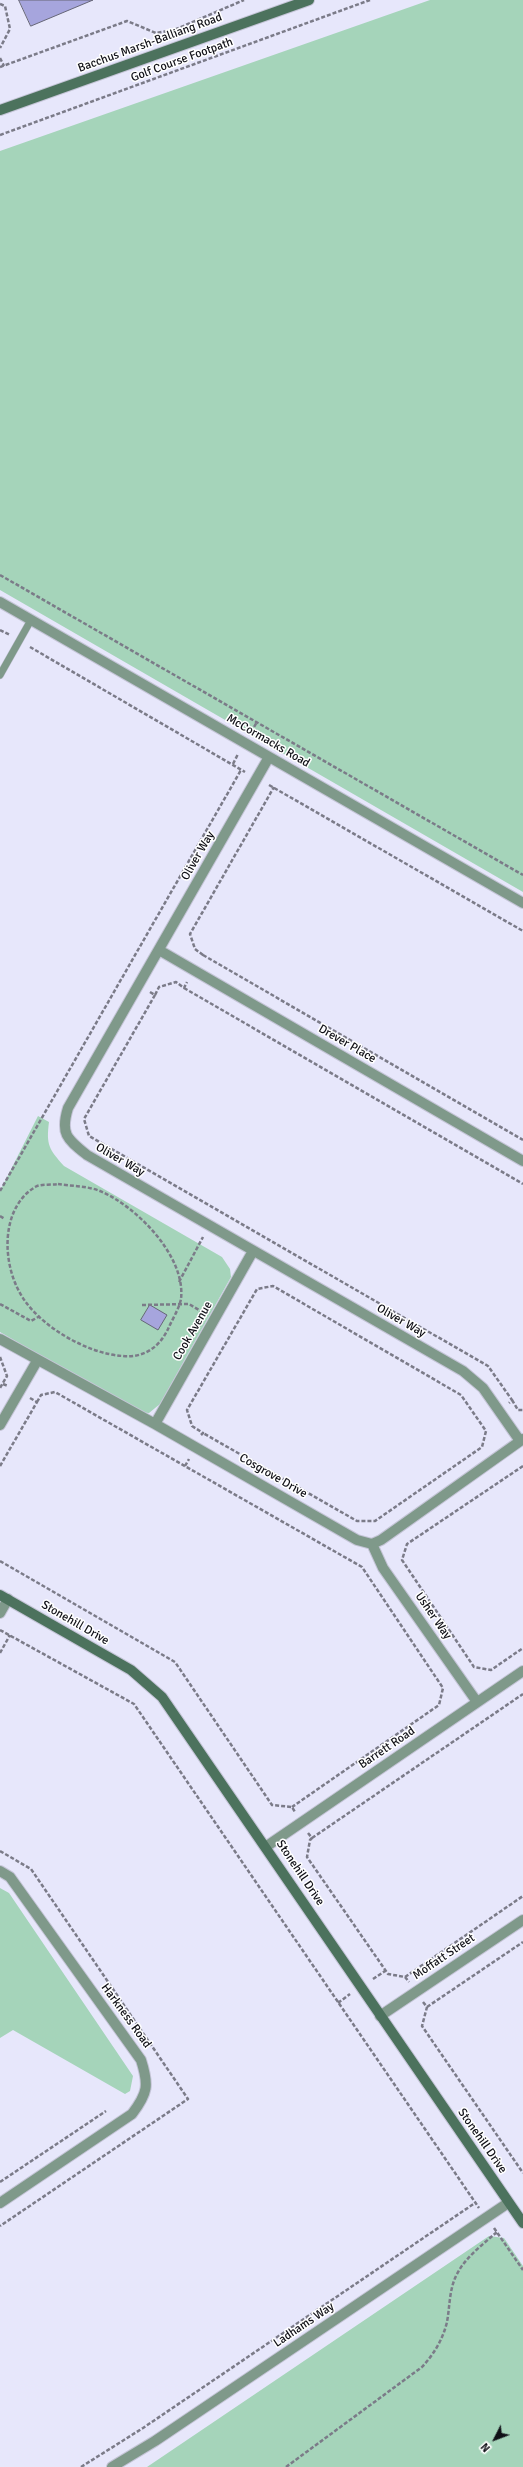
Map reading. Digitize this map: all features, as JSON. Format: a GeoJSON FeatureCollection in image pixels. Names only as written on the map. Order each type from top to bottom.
{"type":"FeatureCollection","features":[{"type":"Feature","properties":{"kind":"street","name":"Bacchus Marsh-Balliang Road"},"geometry":{"type":"LineString","coordinates":[[0,110],[309,0]]}},
{"type":"Feature","properties":{"kind":"street","name":"McCormacks Road"},"geometry":{"type":"LineString","coordinates":[[0,602],[523,903]]}},
{"type":"Feature","properties":{"kind":"street","name":"Oliver Way"},"geometry":{"type":"LineString","coordinates":[[269,757],[68,1108],[63,1124],[70,1141],[87,1155],[463,1371],[483,1388],[522,1440]]}},
{"type":"Feature","properties":{"kind":"street","name":"Drever Place"},"geometry":{"type":"LineString","coordinates":[[159,950],[523,1161]]}},
{"type":"Feature","properties":{"kind":"street","name":"Cook Avenue"},"geometry":{"type":"LineString","coordinates":[[155,1424],[253,1251]]}},
{"type":"Feature","properties":{"kind":"street","name":"Cosgrove Drive"},"geometry":{"type":"LineString","coordinates":[[0,1340],[155,1424],[357,1540],[372,1544]]}},
{"type":"Feature","properties":{"kind":"street"},"geometry":{"type":"LineString","coordinates":[[0,1425],[37,1361]]}},
{"type":"Feature","properties":{"kind":"street"},"geometry":{"type":"LineString","coordinates":[[372,1544],[381,1540],[522,1440]]}},
{"type":"Feature","properties":{"kind":"street","name":"Usher Way"},"geometry":{"type":"LineString","coordinates":[[372,1544],[383,1568],[477,1702]]}},
{"type":"Feature","properties":{"kind":"street"},"geometry":{"type":"LineString","coordinates":[[0,1613],[4,1597]]}},
{"type":"Feature","properties":{"kind":"street","name":"Stonehill Drive"},"geometry":{"type":"LineString","coordinates":[[4,1597],[131,1670],[162,1697],[267,1846],[380,2016],[523,2223]]}},
{"type":"Feature","properties":{"kind":"street","name":"Barrett Road"},"geometry":{"type":"LineString","coordinates":[[267,1846],[523,1671]]}},
{"type":"Feature","properties":{"kind":"street","name":"Harkness Road"},"geometry":{"type":"LineString","coordinates":[[0,1871],[10,1877],[141,2060],[147,2080],[144,2098],[132,2114],[0,2203]]}},
{"type":"Feature","properties":{"kind":"street","name":"Moffatt Street"},"geometry":{"type":"LineString","coordinates":[[380,2016],[523,1920]]}},
{"type":"Feature","properties":{"kind":"street","name":"Ladhams Way"},"geometry":{"type":"LineString","coordinates":[[112,2467],[155,2441],[508,2202]]}},
{"type":"Feature","properties":{"kind":"lane"},"geometry":{"type":"LineString","coordinates":[[0,675],[32,620]]}},
{"type":"Feature","properties":{"kind":"path"},"geometry":{"type":"LineString","coordinates":[[0,58],[2,67],[127,21],[156,33],[174,30],[244,0]]}},
{"type":"Feature","properties":{"kind":"path","name":"Golf Course Footpath"},"geometry":{"type":"LineString","coordinates":[[0,135],[370,0]]}},
{"type":"Feature","properties":{"kind":"path"},"geometry":{"type":"LineString","coordinates":[[0,4],[5,6],[10,29],[0,48]]}},
{"type":"Feature","properties":{"kind":"path"},"geometry":{"type":"LineString","coordinates":[[0,575],[523,875]]}},
{"type":"Feature","properties":{"kind":"path"},"geometry":{"type":"LineString","coordinates":[[0,1191],[241,770]]}},
{"type":"Feature","properties":{"kind":"path"},"geometry":{"type":"LineString","coordinates":[[274,787],[190,934],[195,949],[523,1140]]}},
{"type":"Feature","properties":{"kind":"path"},"geometry":{"type":"LineString","coordinates":[[184,988],[203,955]]}},
{"type":"Feature","properties":{"kind":"path"},"geometry":{"type":"LineString","coordinates":[[123,977],[155,995]]}},
{"type":"Feature","properties":{"kind":"path"},"geometry":{"type":"LineString","coordinates":[[523,1184],[176,982],[159,987],[84,1119],[89,1136],[488,1366],[518,1410],[523,1410]]}},
{"type":"Feature","properties":{"kind":"path"},"geometry":{"type":"LineString","coordinates":[[3,1251],[15,1284],[26,1302],[54,1328],[87,1349],[107,1354],[133,1357],[150,1352],[165,1335],[179,1304],[180,1282],[174,1263],[165,1247],[138,1215],[119,1201],[99,1190],[58,1184],[38,1186],[18,1198],[11,1207]]}},
{"type":"Feature","properties":{"kind":"path"},"geometry":{"type":"LineString","coordinates":[[0,1216],[4,1220],[8,1213]]}},
{"type":"Feature","properties":{"kind":"path"},"geometry":{"type":"LineString","coordinates":[[180,1282],[209,1226]]}},
{"type":"Feature","properties":{"kind":"path"},"geometry":{"type":"LineString","coordinates":[[273,1286],[461,1395],[486,1431],[482,1447],[375,1521],[357,1521],[203,1433],[192,1426],[187,1410],[257,1289],[273,1286]]}},
{"type":"Feature","properties":{"kind":"path"},"geometry":{"type":"LineString","coordinates":[[0,1304],[31,1321],[40,1316]]}},
{"type":"Feature","properties":{"kind":"path"},"geometry":{"type":"LineString","coordinates":[[142,1305],[189,1304],[215,1319]]}},
{"type":"Feature","properties":{"kind":"path"},"geometry":{"type":"LineString","coordinates":[[0,1358],[7,1376],[0,1388]]}},
{"type":"Feature","properties":{"kind":"path"},"geometry":{"type":"LineString","coordinates":[[37,1402],[41,1395],[55,1392],[362,1567],[443,1688],[439,1705],[292,1807]]}},
{"type":"Feature","properties":{"kind":"path"},"geometry":{"type":"LineString","coordinates":[[482,1424],[512,1400]]}},
{"type":"Feature","properties":{"kind":"path"},"geometry":{"type":"LineString","coordinates":[[185,1466],[203,1433]]}},
{"type":"Feature","properties":{"kind":"path"},"geometry":{"type":"LineString","coordinates":[[523,1466],[407,1544],[402,1560],[474,1666],[491,1670],[523,1648]]}},
{"type":"Feature","properties":{"kind":"path"},"geometry":{"type":"LineString","coordinates":[[0,1630],[134,1704],[475,2203],[523,2270]]}},
{"type":"Feature","properties":{"kind":"path"},"geometry":{"type":"LineString","coordinates":[[0,1653],[10,1636]]}},
{"type":"Feature","properties":{"kind":"path"},"geometry":{"type":"LineString","coordinates":[[312,1838],[523,1694]]}},
{"type":"Feature","properties":{"kind":"path"},"geometry":{"type":"LineString","coordinates":[[0,1851],[31,1868],[188,2099],[0,2226]]}},
{"type":"Feature","properties":{"kind":"path"},"geometry":{"type":"LineString","coordinates":[[406,1976],[523,1896]]}},
{"type":"Feature","properties":{"kind":"path"},"geometry":{"type":"LineString","coordinates":[[427,2007],[523,1942]]}},
{"type":"Feature","properties":{"kind":"path"},"geometry":{"type":"LineString","coordinates":[[0,2182],[106,2111]]}},
{"type":"Feature","properties":{"kind":"path"},"geometry":{"type":"LineString","coordinates":[[81,2467],[143,2428],[475,2203]]}},
{"type":"Feature","properties":{"kind":"path"},"geometry":{"type":"LineString","coordinates":[[286,2467],[430,2358],[447,2323],[452,2286],[457,2273],[463,2264],[497,2232]]}},
{"type":"Feature","properties":{"kind":"green space"},"geometry":{"type":"Polygon","coordinates":[[[430,0],[523,0],[523,892],[0,590],[0,151],[430,0]]]}},
{"type":"Feature","properties":{"kind":"green space"},"geometry":{"type":"Polygon","coordinates":[[[38,1116],[49,1122],[48,1142],[52,1151],[64,1166],[222,1257],[230,1269],[231,1277],[160,1404],[149,1413],[137,1412],[0,1332],[0,1191],[38,1116]]]}},
{"type":"Feature","properties":{"kind":"green space"},"geometry":{"type":"Polygon","coordinates":[[[0,1888],[9,1893],[133,2076],[130,2091],[125,2094],[13,2030],[0,2038],[0,1888]]]}},
{"type":"Feature","properties":{"kind":"green space"},"geometry":{"type":"Polygon","coordinates":[[[489,2236],[504,2238],[523,2266],[523,2467],[147,2467],[489,2236]]]}},
{"type":"Feature","properties":{"kind":"building"},"geometry":{"type":"Polygon","coordinates":[[[19,0],[93,0],[31,26],[19,0]]]}},
{"type":"Feature","properties":{"kind":"building"},"geometry":{"type":"Polygon","coordinates":[[[150,1305],[167,1315],[158,1330],[141,1320],[150,1305]]]}}]}
